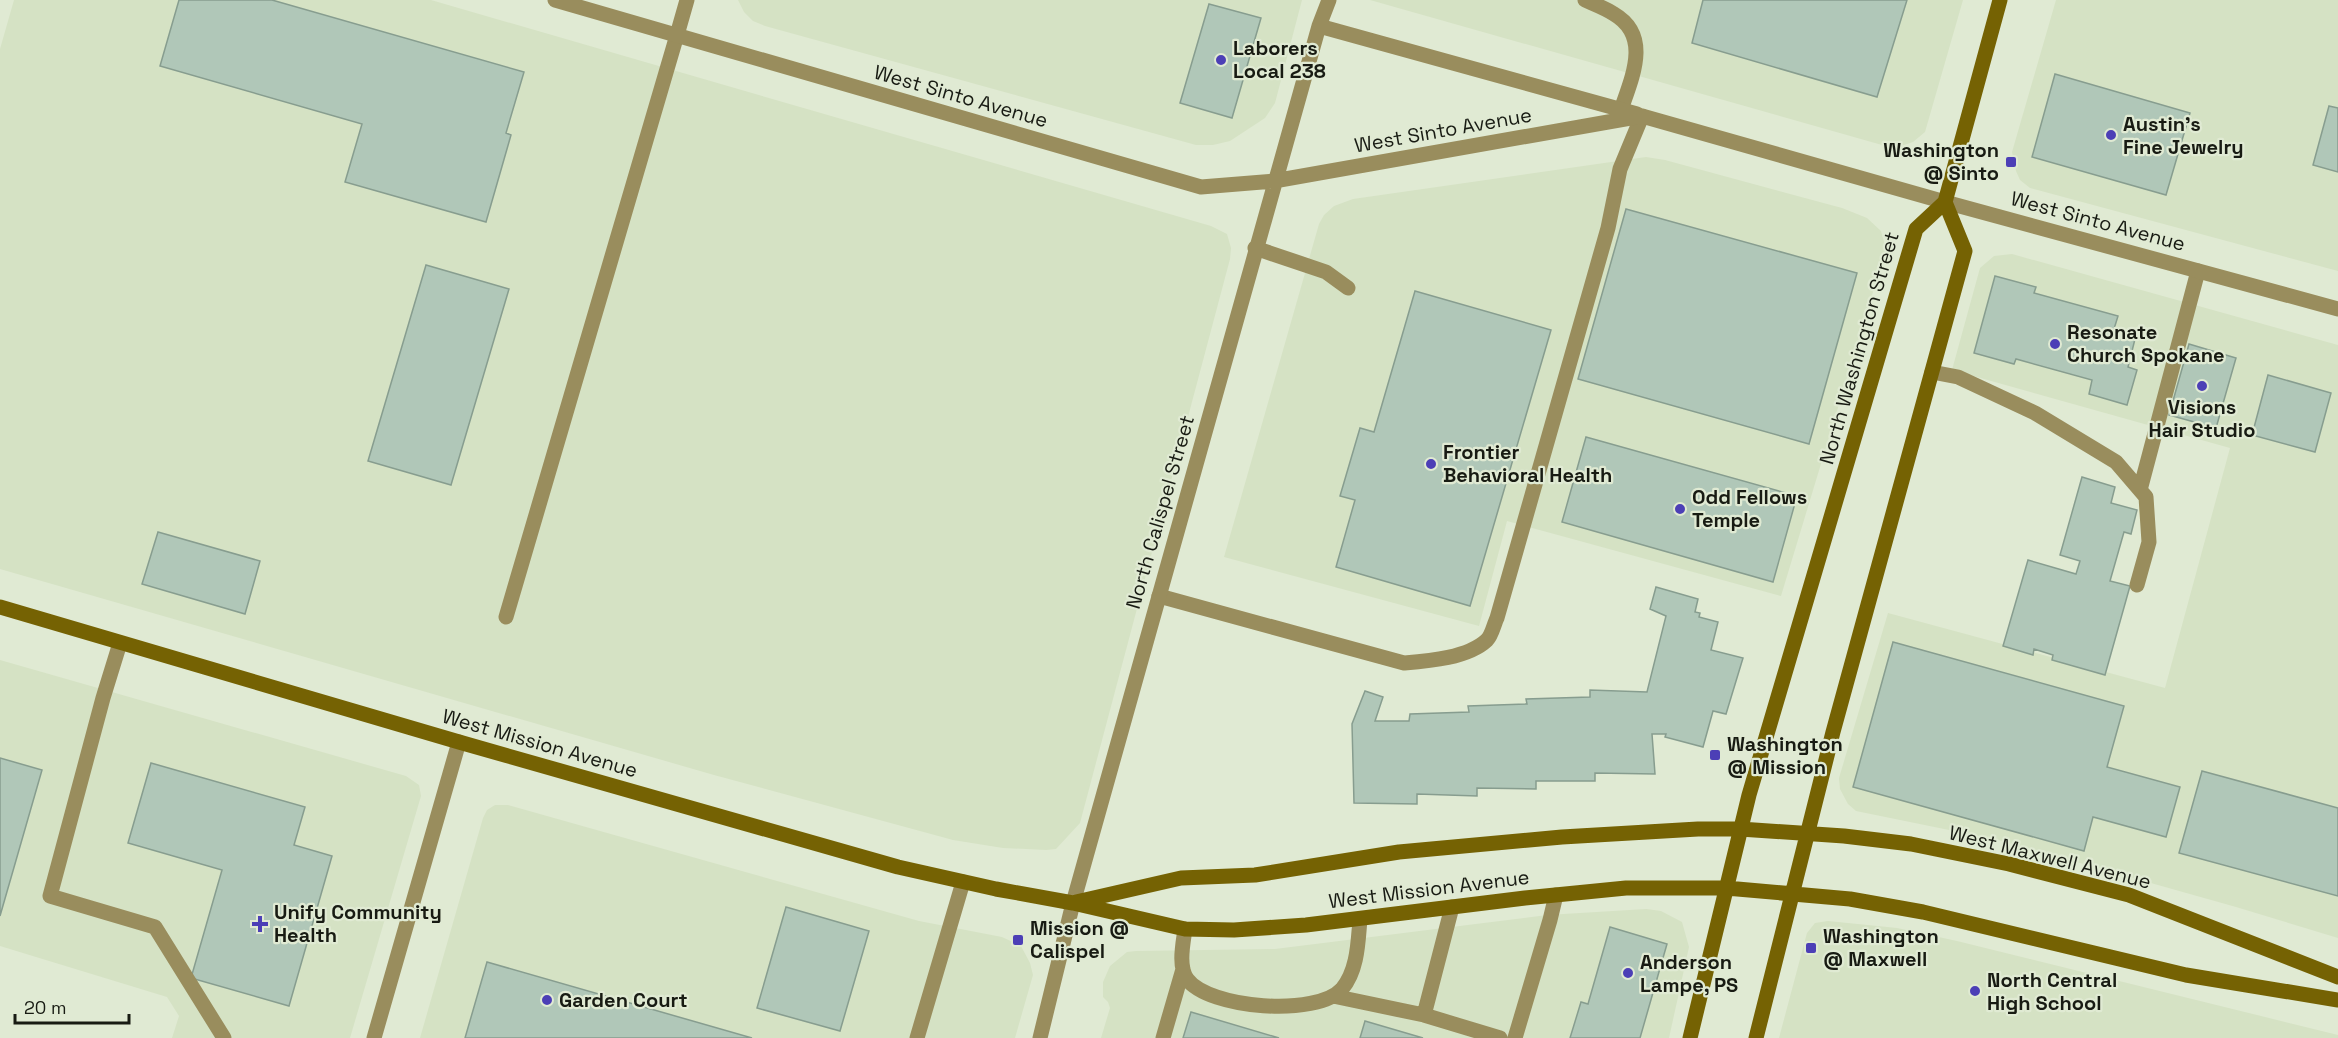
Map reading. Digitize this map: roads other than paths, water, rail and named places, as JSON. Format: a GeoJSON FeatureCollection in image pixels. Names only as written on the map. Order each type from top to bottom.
{"type":"FeatureCollection","features":[{"type":"Feature","properties":{"kind":"main road"},"geometry":{"type":"LineString","coordinates":[[1756,1038],[1836,721],[1965,251],[1945,202],[2000,0]]}},
{"type":"Feature","properties":{"kind":"main road","name":"North Washington Street"},"geometry":{"type":"LineString","coordinates":[[1690,1038],[1740,829],[1916,229],[1945,202]]}},
{"type":"Feature","properties":{"kind":"main road","name":"West Mission Avenue"},"geometry":{"type":"LineString","coordinates":[[0,607],[459,742],[898,867],[1185,929],[1234,930],[1360,919],[1626,888],[1725,888],[1792,893]]}},
{"type":"Feature","properties":{"kind":"main road","name":"West Mission Avenue"},"geometry":{"type":"LineString","coordinates":[[1073,903],[1181,878],[1255,875],[1399,852],[1562,837],[1698,829],[1740,829]]}},
{"type":"Feature","properties":{"kind":"main road","name":"West Maxwell Avenue"},"geometry":{"type":"LineString","coordinates":[[1740,829],[1911,844],[2009,864],[2129,895],[2338,977]]}},
{"type":"Feature","properties":{"kind":"main road"},"geometry":{"type":"LineString","coordinates":[[1792,893],[1850,898],[1923,912],[2186,975],[2338,1000]]}},
{"type":"Feature","properties":{"kind":"street","name":"West Sinto Avenue"},"geometry":{"type":"LineString","coordinates":[[555,0],[1201,188],[1274,181],[1619,115],[1642,116],[1945,202],[2338,309]]}},
{"type":"Feature","properties":{"kind":"street"},"geometry":{"type":"LineString","coordinates":[[506,617],[687,0]]}},
{"type":"Feature","properties":{"kind":"street","name":"North Calispel Street"},"geometry":{"type":"LineString","coordinates":[[1040,1038],[1073,903],[1255,248],[1319,26],[1329,0]]}},
{"type":"Feature","properties":{"kind":"street"},"geometry":{"type":"LineString","coordinates":[[1585,0],[1616,14],[1630,28],[1637,44],[1636,58],[1619,115]]}},
{"type":"Feature","properties":{"kind":"street","name":"West Sinto Avenue"},"geometry":{"type":"LineString","coordinates":[[1319,26],[1619,115]]}},
{"type":"Feature","properties":{"kind":"street"},"geometry":{"type":"LineString","coordinates":[[1159,596],[1404,663],[1434,661],[1456,655],[1488,639],[1497,618],[1608,228],[1620,169],[1642,116]]}},
{"type":"Feature","properties":{"kind":"street"},"geometry":{"type":"LineString","coordinates":[[1255,248],[1326,272],[1348,288]]}},
{"type":"Feature","properties":{"kind":"street"},"geometry":{"type":"LineString","coordinates":[[2140,490],[2198,270]]}},
{"type":"Feature","properties":{"kind":"street"},"geometry":{"type":"LineString","coordinates":[[1932,372],[1958,377],[2035,413],[2116,462],[2146,497],[2149,542],[2138,585]]}},
{"type":"Feature","properties":{"kind":"street"},"geometry":{"type":"LineString","coordinates":[[120,643],[50,896],[155,927],[224,1038]]}},
{"type":"Feature","properties":{"kind":"street"},"geometry":{"type":"LineString","coordinates":[[374,1038],[459,742]]}},
{"type":"Feature","properties":{"kind":"street"},"geometry":{"type":"LineString","coordinates":[[917,1038],[963,882]]}},
{"type":"Feature","properties":{"kind":"street"},"geometry":{"type":"LineString","coordinates":[[1515,1038],[1556,895]]}},
{"type":"Feature","properties":{"kind":"street"},"geometry":{"type":"LineString","coordinates":[[1424,1015],[1452,907]]}},
{"type":"Feature","properties":{"kind":"street"},"geometry":{"type":"LineString","coordinates":[[1332,996],[1342,988],[1355,960],[1360,919]]}},
{"type":"Feature","properties":{"kind":"street"},"geometry":{"type":"LineString","coordinates":[[1164,1038],[1183,969],[1185,929]]}},
{"type":"Feature","properties":{"kind":"street"},"geometry":{"type":"LineString","coordinates":[[1183,969],[1186,978],[1195,987],[1208,995],[1229,1002],[1288,1006],[1332,996],[1424,1015],[1500,1038]]}},
{"type":"Feature","properties":{"kind":"place","name":"Laborers Local 238"},"geometry":{"type":"Point","coordinates":[1221,60]}},
{"type":"Feature","properties":{"kind":"place","name":"Austin's Fine Jewelry"},"geometry":{"type":"Point","coordinates":[2111,135]}},
{"type":"Feature","properties":{"kind":"place","name":"Washington @ Sinto"},"geometry":{"type":"Point","coordinates":[2011,162]}},
{"type":"Feature","properties":{"kind":"place","name":"Resonate Church Spokane"},"geometry":{"type":"Point","coordinates":[2055,344]}},
{"type":"Feature","properties":{"kind":"place","name":"Visions Hair Studio"},"geometry":{"type":"Point","coordinates":[2202,386]}},
{"type":"Feature","properties":{"kind":"place","name":"Frontier Behavioral Health"},"geometry":{"type":"Point","coordinates":[1431,464]}},
{"type":"Feature","properties":{"kind":"place","name":"Odd Fellows Temple"},"geometry":{"type":"Point","coordinates":[1680,509]}},
{"type":"Feature","properties":{"kind":"place","name":"Washington @ Mission"},"geometry":{"type":"Point","coordinates":[1715,755]}},
{"type":"Feature","properties":{"kind":"place","name":"Unify Community Health"},"geometry":{"type":"Point","coordinates":[260,924]}},
{"type":"Feature","properties":{"kind":"place","name":"Mission @ Calispel"},"geometry":{"type":"Point","coordinates":[1018,940]}},
{"type":"Feature","properties":{"kind":"place","name":"Washington @ Maxwell"},"geometry":{"type":"Point","coordinates":[1811,948]}},
{"type":"Feature","properties":{"kind":"place","name":"Anderson Lampe, PS"},"geometry":{"type":"Point","coordinates":[1628,973]}},
{"type":"Feature","properties":{"kind":"place","name":"North Central High School"},"geometry":{"type":"Point","coordinates":[1975,991]}},
{"type":"Feature","properties":{"kind":"place","name":"Garden Court"},"geometry":{"type":"Point","coordinates":[547,1000]}}]}
